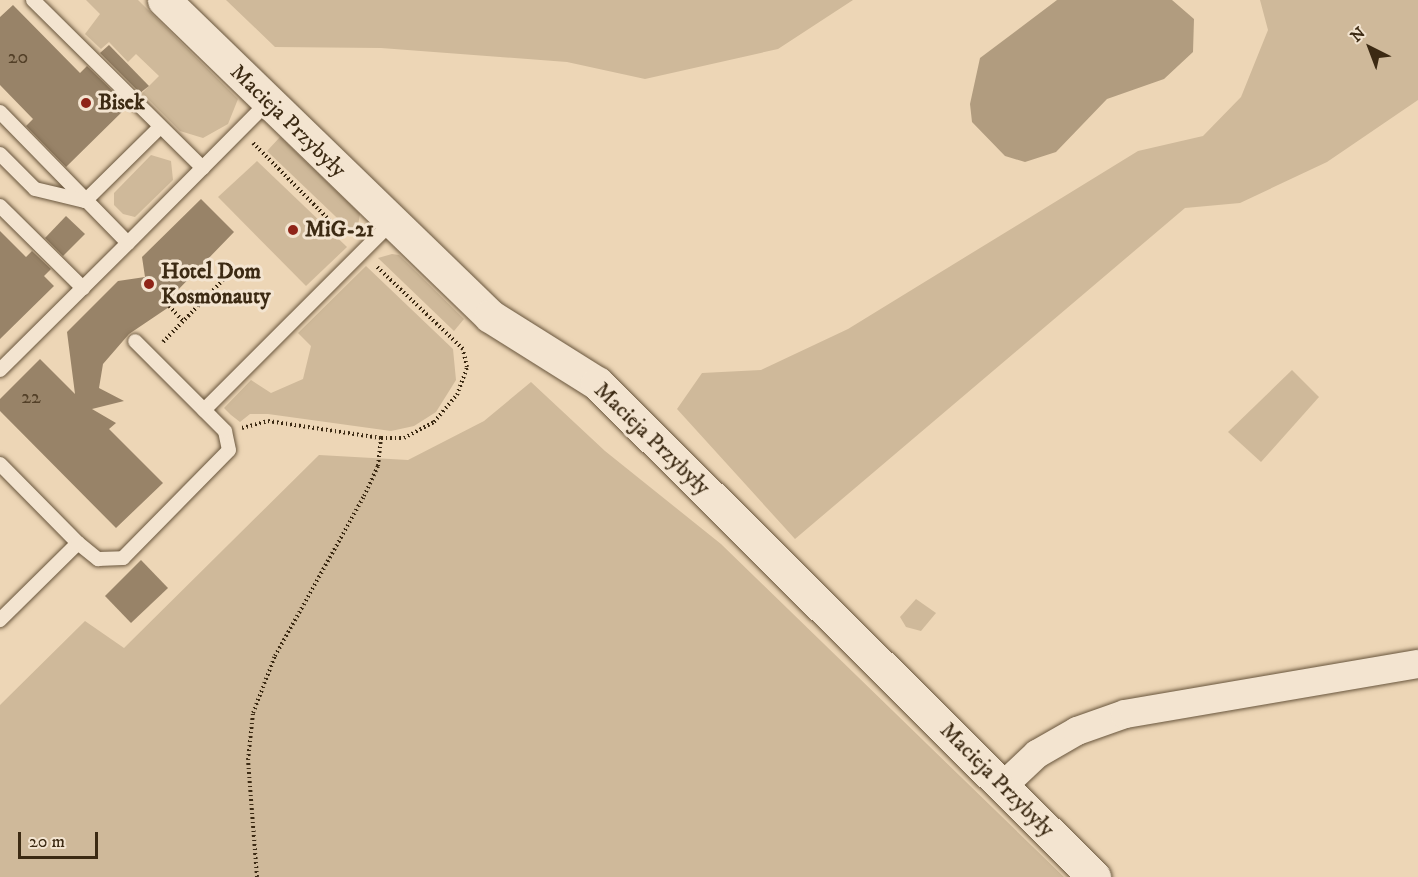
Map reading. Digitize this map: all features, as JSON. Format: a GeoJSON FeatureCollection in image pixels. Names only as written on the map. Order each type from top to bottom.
{"type":"FeatureCollection","features":[{"type":"Feature","properties":{"kind":"street","name":"Macieja Przybyły"},"geometry":{"type":"LineString","coordinates":[[164,0],[390,224],[490,316],[597,383],[1094,877]]}},
{"type":"Feature","properties":{"kind":"street"},"geometry":{"type":"LineString","coordinates":[[1003,786],[1037,754],[1077,731],[1125,714],[1418,664]]}},
{"type":"Feature","properties":{"kind":"lane"},"geometry":{"type":"LineString","coordinates":[[33,0],[159,128],[203,168]]}},
{"type":"Feature","properties":{"kind":"lane"},"geometry":{"type":"LineString","coordinates":[[0,370],[268,102]]}},
{"type":"Feature","properties":{"kind":"lane"},"geometry":{"type":"LineString","coordinates":[[0,112],[128,243]]}},
{"type":"Feature","properties":{"kind":"lane"},"geometry":{"type":"LineString","coordinates":[[85,201],[159,128]]}},
{"type":"Feature","properties":{"kind":"lane"},"geometry":{"type":"LineString","coordinates":[[0,154],[35,189],[85,201]]}},
{"type":"Feature","properties":{"kind":"lane"},"geometry":{"type":"LineString","coordinates":[[0,206],[83,288]]}},
{"type":"Feature","properties":{"kind":"lane"},"geometry":{"type":"LineString","coordinates":[[204,410],[390,224]]}},
{"type":"Feature","properties":{"kind":"lane"},"geometry":{"type":"LineString","coordinates":[[0,464],[78,543],[98,559],[123,558],[217,466],[229,450],[225,430],[135,341]]}},
{"type":"Feature","properties":{"kind":"lane"},"geometry":{"type":"LineString","coordinates":[[0,620],[78,543]]}},
{"type":"Feature","properties":{"kind":"path"},"geometry":{"type":"LineString","coordinates":[[225,430],[268,422],[381,438],[404,438],[434,422],[457,395],[467,367],[463,349],[240,130]]}},
{"type":"Feature","properties":{"kind":"path"},"geometry":{"type":"LineString","coordinates":[[149,356],[228,275]]}},
{"type":"Feature","properties":{"kind":"path"},"geometry":{"type":"LineString","coordinates":[[169,306],[183,321]]}},
{"type":"Feature","properties":{"kind":"path"},"geometry":{"type":"LineString","coordinates":[[257,877],[248,760],[253,713],[275,656],[364,496],[378,466],[381,438]]}},
{"type":"Feature","properties":{"kind":"shaded area"},"geometry":{"type":"Polygon","coordinates":[[[86,0],[138,0],[238,99],[228,124],[203,138],[180,131],[142,93],[159,76],[136,54],[128,62],[109,42],[101,49],[85,34],[100,14],[86,0]]]}},
{"type":"Feature","properties":{"kind":"shaded area"},"geometry":{"type":"Polygon","coordinates":[[[226,0],[853,0],[778,49],[645,79],[567,62],[381,48],[275,47],[226,0]]]}},
{"type":"Feature","properties":{"kind":"shaded area"},"geometry":{"type":"Polygon","coordinates":[[[1057,0],[1172,0],[1194,19],[1193,52],[1164,79],[1107,99],[1056,152],[1025,162],[1005,156],[972,122],[970,104],[980,58],[1057,0]]]}},
{"type":"Feature","properties":{"kind":"shaded area"},"geometry":{"type":"Polygon","coordinates":[[[1260,0],[1418,0],[1418,100],[1327,162],[1240,203],[1185,208],[795,539],[677,409],[702,373],[761,370],[848,329],[1138,151],[1203,136],[1241,97],[1268,30],[1260,0]]]}},
{"type":"Feature","properties":{"kind":"shaded area"},"geometry":{"type":"Polygon","coordinates":[[[280,137],[360,214],[356,236],[267,151],[280,137]]]}},
{"type":"Feature","properties":{"kind":"shaded area"},"geometry":{"type":"Polygon","coordinates":[[[151,155],[171,161],[173,180],[135,217],[123,214],[114,205],[114,193],[151,155]]]}},
{"type":"Feature","properties":{"kind":"shaded area"},"geometry":{"type":"Polygon","coordinates":[[[257,161],[347,247],[306,286],[218,197],[257,161]]]}},
{"type":"Feature","properties":{"kind":"shaded area"},"geometry":{"type":"Polygon","coordinates":[[[392,254],[399,255],[464,319],[454,331],[378,258],[392,254]]]}},
{"type":"Feature","properties":{"kind":"shaded area"},"geometry":{"type":"Polygon","coordinates":[[[366,266],[453,349],[456,380],[436,412],[414,426],[391,431],[268,414],[250,414],[240,422],[231,415],[224,408],[251,380],[271,393],[303,379],[311,346],[298,333],[366,266]]]}},
{"type":"Feature","properties":{"kind":"shaded area"},"geometry":{"type":"Polygon","coordinates":[[[1292,370],[1319,397],[1261,462],[1228,432],[1292,370]]]}},
{"type":"Feature","properties":{"kind":"shaded area"},"geometry":{"type":"Polygon","coordinates":[[[531,382],[605,451],[721,544],[1064,877],[0,877],[0,705],[85,621],[124,648],[319,455],[408,460],[484,421],[531,382]]]}},
{"type":"Feature","properties":{"kind":"shaded area"},"geometry":{"type":"Polygon","coordinates":[[[916,599],[936,613],[921,631],[906,627],[900,617],[916,599]]]}},
{"type":"Feature","properties":{"kind":"building"},"geometry":{"type":"Polygon","coordinates":[[[13,5],[80,73],[87,66],[128,106],[66,167],[26,126],[33,119],[0,85],[0,17],[13,5]]]}},
{"type":"Feature","properties":{"kind":"building"},"geometry":{"type":"Polygon","coordinates":[[[109,45],[149,86],[140,93],[100,53],[109,45]]]}},
{"type":"Feature","properties":{"kind":"building"},"geometry":{"type":"Polygon","coordinates":[[[201,199],[234,232],[175,293],[169,307],[129,334],[103,364],[99,388],[124,401],[92,409],[116,423],[109,429],[163,483],[116,528],[0,411],[0,399],[40,359],[75,394],[67,332],[118,281],[145,277],[142,257],[201,199]]]}},
{"type":"Feature","properties":{"kind":"building"},"geometry":{"type":"Polygon","coordinates":[[[66,216],[85,234],[63,256],[45,238],[66,216]]]}},
{"type":"Feature","properties":{"kind":"building"},"geometry":{"type":"Polygon","coordinates":[[[0,231],[26,257],[32,251],[51,269],[44,276],[54,286],[0,339],[0,231]]]}},
{"type":"Feature","properties":{"kind":"building"},"geometry":{"type":"Polygon","coordinates":[[[141,560],[168,588],[131,623],[105,596],[141,560]]]}},
{"type":"Feature","properties":{"kind":"place","name":"Bisek"},"geometry":{"type":"Point","coordinates":[86,103]}},
{"type":"Feature","properties":{"kind":"place","name":"MiG-21"},"geometry":{"type":"Point","coordinates":[293,230]}},
{"type":"Feature","properties":{"kind":"place","name":"Hotel Dom Kosmonauty"},"geometry":{"type":"Point","coordinates":[149,284]}}]}
